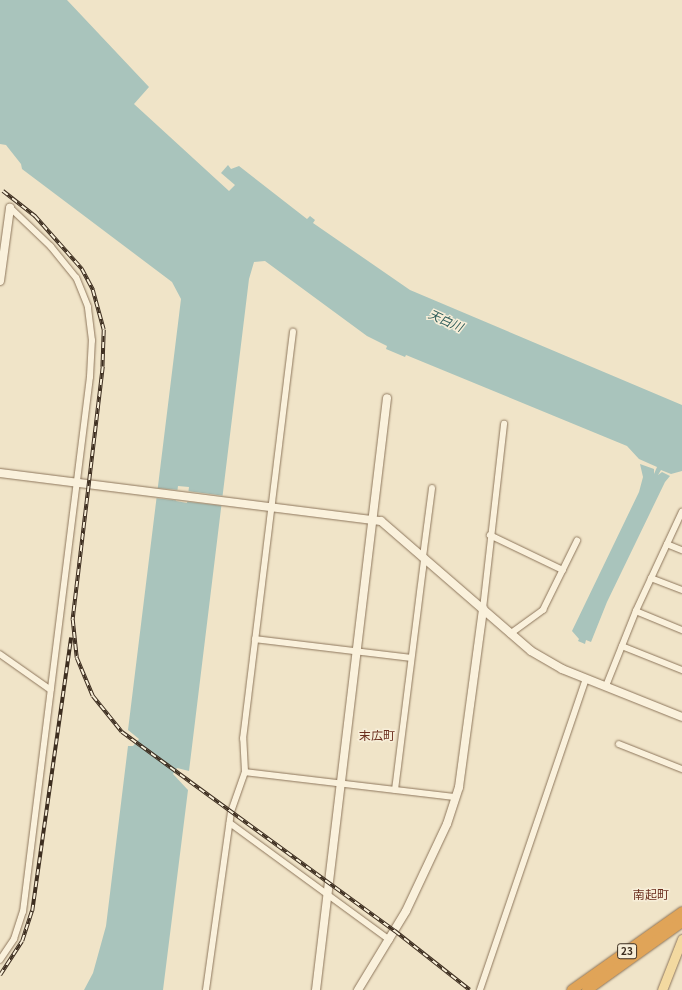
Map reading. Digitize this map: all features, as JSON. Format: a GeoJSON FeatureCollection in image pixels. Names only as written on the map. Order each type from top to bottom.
{"type":"FeatureCollection","features":[{"type":"Feature","properties":{"kind":"highway","name":"23"},"geometry":{"type":"LineString","coordinates":[[572,990],[682,912]]}},
{"type":"Feature","properties":{"kind":"highway","name":"23"},"geometry":{"type":"LineString","coordinates":[[587,990],[682,922]]}},
{"type":"Feature","properties":{"kind":"main road"},"geometry":{"type":"LineString","coordinates":[[662,990],[682,939]]}},
{"type":"Feature","properties":{"kind":"street"},"geometry":{"type":"LineString","coordinates":[[0,281],[10,208]]}},
{"type":"Feature","properties":{"kind":"street"},"geometry":{"type":"LineString","coordinates":[[0,960],[14,939],[23,912],[92,358],[92,341],[88,307],[76,278],[67,264],[10,208]]}},
{"type":"Feature","properties":{"kind":"street"},"geometry":{"type":"LineString","coordinates":[[206,990],[230,822],[245,772],[243,739],[270,506],[293,332]]}},
{"type":"Feature","properties":{"kind":"street"},"geometry":{"type":"LineString","coordinates":[[316,990],[387,398]]}},
{"type":"Feature","properties":{"kind":"street"},"geometry":{"type":"LineString","coordinates":[[358,990],[390,940],[427,869],[456,796],[467,732],[483,609],[490,535],[504,424]]}},
{"type":"Feature","properties":{"kind":"street"},"geometry":{"type":"LineString","coordinates":[[0,473],[232,501],[381,521],[510,634],[548,662],[586,679],[682,717]]}},
{"type":"Feature","properties":{"kind":"street"},"geometry":{"type":"LineString","coordinates":[[395,790],[432,490]]}},
{"type":"Feature","properties":{"kind":"street"},"geometry":{"type":"LineString","coordinates":[[606,686],[651,578],[682,514]]}},
{"type":"Feature","properties":{"kind":"street"},"geometry":{"type":"LineString","coordinates":[[490,535],[563,570]]}},
{"type":"Feature","properties":{"kind":"street"},"geometry":{"type":"LineString","coordinates":[[510,634],[543,610],[577,541]]}},
{"type":"Feature","properties":{"kind":"street"},"geometry":{"type":"LineString","coordinates":[[667,544],[682,550]]}},
{"type":"Feature","properties":{"kind":"street"},"geometry":{"type":"LineString","coordinates":[[651,578],[682,590]]}},
{"type":"Feature","properties":{"kind":"street"},"geometry":{"type":"LineString","coordinates":[[636,612],[682,630]]}},
{"type":"Feature","properties":{"kind":"street"},"geometry":{"type":"LineString","coordinates":[[255,639],[357,650],[411,658]]}},
{"type":"Feature","properties":{"kind":"street"},"geometry":{"type":"LineString","coordinates":[[622,646],[682,670]]}},
{"type":"Feature","properties":{"kind":"street"},"geometry":{"type":"LineString","coordinates":[[0,654],[51,690]]}},
{"type":"Feature","properties":{"kind":"street"},"geometry":{"type":"LineString","coordinates":[[480,990],[586,679]]}},
{"type":"Feature","properties":{"kind":"street"},"geometry":{"type":"LineString","coordinates":[[620,744],[682,769]]}},
{"type":"Feature","properties":{"kind":"street"},"geometry":{"type":"LineString","coordinates":[[245,772],[456,796]]}},
{"type":"Feature","properties":{"kind":"street"},"geometry":{"type":"LineString","coordinates":[[230,822],[390,940]]}},
{"type":"Feature","properties":{"kind":"water","name":"天白川"},"geometry":{"type":"Polygon","coordinates":[[[0,0],[67,0],[149,87],[134,104],[229,191],[235,185],[221,173],[228,165],[231,169],[239,166],[307,219],[310,216],[315,220],[313,223],[410,290],[682,405],[682,471],[671,474],[661,470],[658,475],[662,472],[670,476],[665,482],[607,602],[591,642],[586,640],[585,644],[578,641],[579,639],[572,631],[639,492],[643,477],[640,464],[654,469],[654,474],[657,467],[639,459],[627,446],[406,355],[405,357],[386,349],[387,346],[367,336],[265,261],[254,262],[249,279],[189,771],[177,768],[173,774],[188,790],[163,990],[84,990],[93,973],[106,926],[128,746],[133,746],[139,739],[128,730],[181,299],[172,282],[22,169],[21,164],[6,145],[0,144],[0,0]],[[178,486],[176,501],[187,503],[189,487],[178,486]]]}},
{"type":"Feature","properties":{"kind":"pier"},"geometry":{"type":"Polygon","coordinates":[[[157,488],[179,490],[178,500],[186,500],[187,491],[225,496],[224,506],[155,498],[157,488]]]}},
{"type":"Feature","properties":{"kind":"railway"},"geometry":{"type":"LineString","coordinates":[[3,191],[35,216],[82,269],[93,290],[104,330],[103,367],[73,620],[77,658],[93,696],[122,732],[395,931],[470,990]]}},
{"type":"Feature","properties":{"kind":"railway"},"geometry":{"type":"LineString","coordinates":[[0,975],[22,941],[32,911],[71,638]]}},
{"type":"Feature","properties":{"kind":"district","name":"末広町"},"geometry":{"type":"Point","coordinates":[377,735]}},
{"type":"Feature","properties":{"kind":"district","name":"南起町"},"geometry":{"type":"Point","coordinates":[651,894]}}]}
